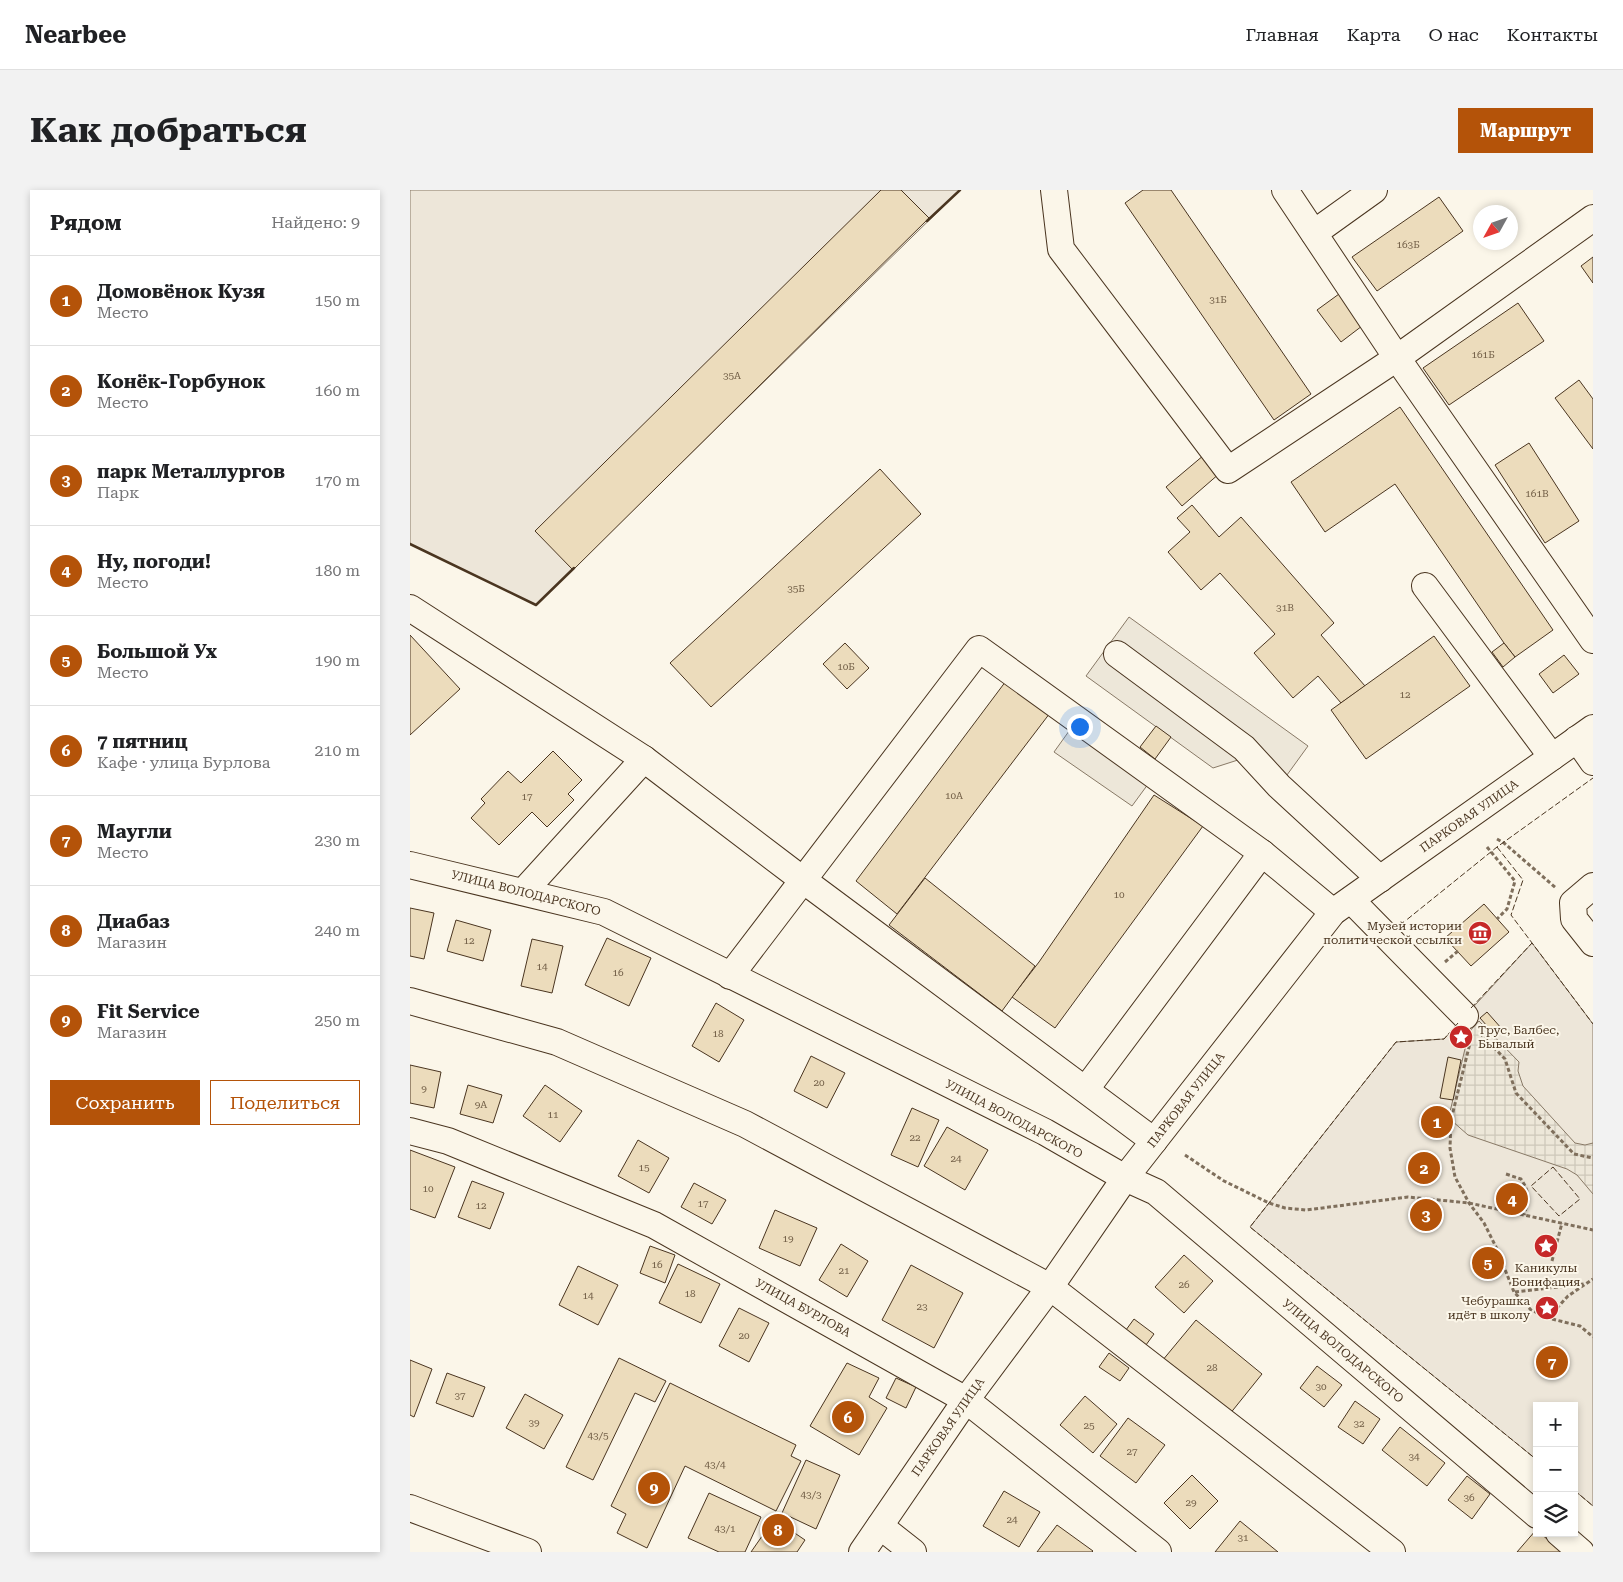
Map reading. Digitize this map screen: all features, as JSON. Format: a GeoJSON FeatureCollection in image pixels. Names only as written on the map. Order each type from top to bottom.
{"type":"FeatureCollection","features":[{"type":"Feature","properties":{"kind":"street"},"geometry":{"type":"LineString","coordinates":[[1054,190],[1061,249],[1228,470],[1397,358],[1593,218]]}},
{"type":"Feature","properties":{"kind":"street"},"geometry":{"type":"LineString","coordinates":[[1285,190],[1397,358],[1593,640]]}},
{"type":"Feature","properties":{"kind":"street"},"geometry":{"type":"LineString","coordinates":[[1314,233],[1374,190]]}},
{"type":"Feature","properties":{"kind":"street"},"geometry":{"type":"LineString","coordinates":[[1425,586],[1552,757]]}},
{"type":"Feature","properties":{"kind":"street"},"geometry":{"type":"LineString","coordinates":[[410,608],[644,759],[803,880],[1086,1088],[1154,1141]]}},
{"type":"Feature","properties":{"kind":"street"},"geometry":{"type":"LineString","coordinates":[[730,976],[979,649],[1262,853],[1342,906],[1469,1021]]}},
{"type":"Feature","properties":{"kind":"street"},"geometry":{"type":"LineString","coordinates":[[1117,654],[1244,748],[1279,786],[1380,879]]}},
{"type":"Feature","properties":{"kind":"street"},"geometry":{"type":"LineString","coordinates":[[1585,734],[1593,762]]}},
{"type":"Feature","properties":{"kind":"street","name":"ПАРКОВАЯ УЛИЦА"},"geometry":{"type":"LineString","coordinates":[[862,1552],[966,1400],[1050,1287],[1125,1178],[1342,906],[1585,734]]}},
{"type":"Feature","properties":{"kind":"street"},"geometry":{"type":"LineString","coordinates":[[522,892],[644,759]]}},
{"type":"Feature","properties":{"kind":"street"},"geometry":{"type":"LineString","coordinates":[[1086,1088],[1262,853]]}},
{"type":"Feature","properties":{"kind":"street","name":"УЛИЦА ВОЛОДАРСКОГО"},"geometry":{"type":"LineString","coordinates":[[410,865],[604,912],[1045,1132],[1125,1178],[1156,1192],[1533,1512]]}},
{"type":"Feature","properties":{"kind":"street"},"geometry":{"type":"LineString","coordinates":[[1593,886],[1573,903],[1574,919],[1593,943]]}},
{"type":"Feature","properties":{"kind":"street"},"geometry":{"type":"LineString","coordinates":[[410,1002],[557,1042],[745,1124],[1050,1287],[1392,1552]]}},
{"type":"Feature","properties":{"kind":"street","name":"УЛИЦА БУРЛОВА"},"geometry":{"type":"LineString","coordinates":[[410,1131],[448,1141],[654,1225],[966,1400],[1158,1552]]}},
{"type":"Feature","properties":{"kind":"street"},"geometry":{"type":"LineString","coordinates":[[410,1508],[528,1552]]}},
{"type":"Feature","properties":{"kind":"street"},"geometry":{"type":"LineString","coordinates":[[880,1526],[913,1552]]}},
{"type":"Feature","properties":{"kind":"street"},"geometry":{"type":"LineString","coordinates":[[1564,1537],[1581,1552]]}},
{"type":"Feature","properties":{"kind":"path"},"geometry":{"type":"LineString","coordinates":[[1497,839],[1573,903]]}},
{"type":"Feature","properties":{"kind":"path"},"geometry":{"type":"LineString","coordinates":[[1486,847],[1515,881],[1507,909],[1497,919]]}},
{"type":"Feature","properties":{"kind":"path"},"geometry":{"type":"LineString","coordinates":[[1469,1021],[1505,1059],[1516,1093],[1574,1154],[1593,1158]]}},
{"type":"Feature","properties":{"kind":"path"},"geometry":{"type":"LineString","coordinates":[[1469,1021],[1451,1120],[1450,1148],[1455,1177],[1468,1203],[1484,1223],[1514,1292],[1531,1310],[1548,1318],[1580,1326],[1593,1338]]}},
{"type":"Feature","properties":{"kind":"path"},"geometry":{"type":"LineString","coordinates":[[1185,1155],[1224,1181],[1285,1208],[1306,1210],[1408,1197],[1468,1203],[1593,1230]]}},
{"type":"Feature","properties":{"kind":"path"},"geometry":{"type":"LineString","coordinates":[[1506,1174],[1521,1179],[1528,1190],[1528,1203],[1524,1215]]}},
{"type":"Feature","properties":{"kind":"path"},"geometry":{"type":"LineString","coordinates":[[1552,1261],[1562,1223]]}},
{"type":"Feature","properties":{"kind":"path"},"geometry":{"type":"LineString","coordinates":[[1548,1318],[1568,1296],[1593,1279]]}},
{"type":"Feature","properties":{"kind":"path"},"geometry":{"type":"LineString","coordinates":[[1514,1292],[1584,1284]]}},
{"type":"Feature","properties":{"kind":"shaded area"},"geometry":{"type":"Polygon","coordinates":[[[410,190],[960,190],[536,605],[410,544],[410,190]]]}},
{"type":"Feature","properties":{"kind":"shaded area"},"geometry":{"type":"Polygon","coordinates":[[[1129,617],[1308,746],[1279,786],[1241,759],[1213,768],[1086,676],[1129,617]]]}},
{"type":"Feature","properties":{"kind":"shaded area"},"geometry":{"type":"Polygon","coordinates":[[[1077,720],[1154,776],[1132,806],[1054,752],[1077,720]]]}},
{"type":"Feature","properties":{"kind":"shaded area"},"geometry":{"type":"Polygon","coordinates":[[[1532,943],[1593,1024],[1593,1506],[1578,1493],[1578,1402],[1533,1402],[1533,1457],[1250,1227],[1396,1042],[1444,1039],[1532,943]]]}},
{"type":"Feature","properties":{"kind":"shaded area"},"geometry":{"type":"Polygon","coordinates":[[[1479,1021],[1519,1062],[1518,1071],[1523,1086],[1575,1143],[1585,1145],[1593,1143],[1593,1194],[1577,1175],[1567,1169],[1468,1135],[1451,1120],[1449,1116],[1469,1032],[1479,1021]]]}},
{"type":"Feature","properties":{"kind":"building"},"geometry":{"type":"Polygon","coordinates":[[[881,190],[901,190],[929,218],[573,570],[535,531],[881,190]]]}},
{"type":"Feature","properties":{"kind":"building"},"geometry":{"type":"Polygon","coordinates":[[[1143,190],[1171,190],[1311,394],[1274,420],[1125,203],[1143,190]]]}},
{"type":"Feature","properties":{"kind":"building"},"geometry":{"type":"Polygon","coordinates":[[[1439,197],[1463,231],[1377,291],[1352,257],[1439,197]]]}},
{"type":"Feature","properties":{"kind":"building"},"geometry":{"type":"Polygon","coordinates":[[[1593,257],[1593,283],[1581,266],[1593,257]]]}},
{"type":"Feature","properties":{"kind":"building"},"geometry":{"type":"Polygon","coordinates":[[[1339,294],[1362,326],[1341,342],[1317,310],[1339,294]]]}},
{"type":"Feature","properties":{"kind":"building"},"geometry":{"type":"Polygon","coordinates":[[[1518,303],[1544,341],[1449,405],[1423,368],[1518,303]]]}},
{"type":"Feature","properties":{"kind":"building"},"geometry":{"type":"Polygon","coordinates":[[[1579,380],[1593,399],[1593,449],[1555,398],[1579,380]]]}},
{"type":"Feature","properties":{"kind":"building"},"geometry":{"type":"Polygon","coordinates":[[[1400,407],[1553,630],[1515,657],[1395,484],[1325,532],[1291,482],[1400,407]]]}},
{"type":"Feature","properties":{"kind":"building"},"geometry":{"type":"Polygon","coordinates":[[[1529,443],[1579,521],[1545,543],[1495,465],[1529,443]]]}},
{"type":"Feature","properties":{"kind":"building"},"geometry":{"type":"Polygon","coordinates":[[[1204,455],[1220,473],[1182,506],[1166,487],[1204,455]]]}},
{"type":"Feature","properties":{"kind":"building"},"geometry":{"type":"Polygon","coordinates":[[[880,469],[921,514],[711,707],[670,663],[880,469]]]}},
{"type":"Feature","properties":{"kind":"building"},"geometry":{"type":"Polygon","coordinates":[[[1192,505],[1219,537],[1241,517],[1334,623],[1321,635],[1365,686],[1341,703],[1318,676],[1293,698],[1254,653],[1275,634],[1220,573],[1201,590],[1168,552],[1190,532],[1177,518],[1192,505]]]}},
{"type":"Feature","properties":{"kind":"building"},"geometry":{"type":"Polygon","coordinates":[[[410,635],[460,689],[410,735],[410,635]]]}},
{"type":"Feature","properties":{"kind":"building"},"geometry":{"type":"Polygon","coordinates":[[[1434,636],[1470,686],[1366,759],[1331,710],[1434,636]]]}},
{"type":"Feature","properties":{"kind":"building"},"geometry":{"type":"Polygon","coordinates":[[[845,643],[869,668],[847,689],[823,664],[845,643]]]}},
{"type":"Feature","properties":{"kind":"building"},"geometry":{"type":"Polygon","coordinates":[[[1504,643],[1515,657],[1503,667],[1492,652],[1504,643]]]}},
{"type":"Feature","properties":{"kind":"building"},"geometry":{"type":"Polygon","coordinates":[[[1564,655],[1579,674],[1553,693],[1539,674],[1564,655]]]}},
{"type":"Feature","properties":{"kind":"building"},"geometry":{"type":"Polygon","coordinates":[[[1009,677],[1050,713],[897,914],[856,881],[1009,677]]]}},
{"type":"Feature","properties":{"kind":"building"},"geometry":{"type":"Polygon","coordinates":[[[1156,726],[1171,737],[1155,759],[1140,747],[1156,726]]]}},
{"type":"Feature","properties":{"kind":"building"},"geometry":{"type":"Polygon","coordinates":[[[553,751],[582,780],[568,794],[574,800],[547,827],[532,812],[499,845],[471,818],[485,803],[481,799],[508,771],[521,783],[553,751]]]}},
{"type":"Feature","properties":{"kind":"building"},"geometry":{"type":"Polygon","coordinates":[[[1154,795],[1203,826],[1055,1028],[1012,997],[1039,962],[1154,795]]]}},
{"type":"Feature","properties":{"kind":"building"},"geometry":{"type":"Polygon","coordinates":[[[925,878],[1035,966],[1002,1011],[889,925],[925,878]]]}},
{"type":"Feature","properties":{"kind":"building"},"geometry":{"type":"Polygon","coordinates":[[[1484,904],[1509,932],[1471,966],[1445,938],[1484,904]]]}},
{"type":"Feature","properties":{"kind":"building"},"geometry":{"type":"Polygon","coordinates":[[[410,908],[434,913],[424,959],[410,956],[410,908]]]}},
{"type":"Feature","properties":{"kind":"building"},"geometry":{"type":"Polygon","coordinates":[[[456,920],[491,930],[483,961],[447,951],[456,920]]]}},
{"type":"Feature","properties":{"kind":"building"},"geometry":{"type":"Polygon","coordinates":[[[607,938],[651,958],[629,1006],[585,985],[607,938]]]}},
{"type":"Feature","properties":{"kind":"building"},"geometry":{"type":"Polygon","coordinates":[[[532,939],[563,946],[552,993],[521,986],[532,939]]]}},
{"type":"Feature","properties":{"kind":"building"},"geometry":{"type":"Polygon","coordinates":[[[716,1003],[744,1020],[719,1062],[692,1046],[716,1003]]]}},
{"type":"Feature","properties":{"kind":"building"},"geometry":{"type":"Polygon","coordinates":[[[1487,1012],[1502,1029],[1495,1035],[1480,1018],[1487,1012]]]}},
{"type":"Feature","properties":{"kind":"building"},"geometry":{"type":"Polygon","coordinates":[[[811,1056],[845,1073],[827,1108],[794,1091],[811,1056]]]}},
{"type":"Feature","properties":{"kind":"building"},"geometry":{"type":"Polygon","coordinates":[[[1448,1057],[1461,1060],[1453,1100],[1440,1098],[1448,1057]]]}},
{"type":"Feature","properties":{"kind":"building"},"geometry":{"type":"Polygon","coordinates":[[[410,1065],[441,1072],[434,1108],[410,1103],[410,1065]]]}},
{"type":"Feature","properties":{"kind":"building"},"geometry":{"type":"Polygon","coordinates":[[[468,1085],[502,1095],[493,1123],[460,1114],[468,1085]]]}},
{"type":"Feature","properties":{"kind":"building"},"geometry":{"type":"Polygon","coordinates":[[[545,1085],[582,1111],[560,1142],[523,1116],[545,1085]]]}},
{"type":"Feature","properties":{"kind":"building"},"geometry":{"type":"Polygon","coordinates":[[[912,1108],[939,1120],[918,1167],[891,1155],[912,1108]]]}},
{"type":"Feature","properties":{"kind":"building"},"geometry":{"type":"Polygon","coordinates":[[[947,1127],[988,1150],[965,1190],[924,1166],[947,1127]]]}},
{"type":"Feature","properties":{"kind":"building"},"geometry":{"type":"Polygon","coordinates":[[[638,1140],[669,1158],[649,1193],[618,1176],[638,1140]]]}},
{"type":"Feature","properties":{"kind":"building"},"geometry":{"type":"Polygon","coordinates":[[[410,1150],[455,1167],[435,1218],[410,1209],[410,1150]]]}},
{"type":"Feature","properties":{"kind":"building"},"geometry":{"type":"Polygon","coordinates":[[[472,1181],[504,1193],[490,1229],[458,1217],[472,1181]]]}},
{"type":"Feature","properties":{"kind":"building"},"geometry":{"type":"Polygon","coordinates":[[[694,1183],[726,1200],[712,1224],[681,1207],[694,1183]]]}},
{"type":"Feature","properties":{"kind":"building"},"geometry":{"type":"Polygon","coordinates":[[[775,1210],[817,1228],[800,1266],[759,1248],[775,1210]]]}},
{"type":"Feature","properties":{"kind":"building"},"geometry":{"type":"Polygon","coordinates":[[[841,1244],[868,1261],[847,1297],[819,1280],[841,1244]]]}},
{"type":"Feature","properties":{"kind":"building"},"geometry":{"type":"Polygon","coordinates":[[[650,1246],[675,1255],[665,1283],[640,1273],[650,1246]]]}},
{"type":"Feature","properties":{"kind":"building"},"geometry":{"type":"Polygon","coordinates":[[[1184,1255],[1213,1281],[1184,1313],[1155,1287],[1184,1255]]]}},
{"type":"Feature","properties":{"kind":"building"},"geometry":{"type":"Polygon","coordinates":[[[678,1264],[720,1284],[701,1323],[659,1303],[678,1264]]]}},
{"type":"Feature","properties":{"kind":"building"},"geometry":{"type":"Polygon","coordinates":[[[911,1265],[963,1293],[934,1348],[882,1320],[911,1265]]]}},
{"type":"Feature","properties":{"kind":"building"},"geometry":{"type":"Polygon","coordinates":[[[578,1266],[618,1285],[598,1325],[559,1305],[578,1266]]]}},
{"type":"Feature","properties":{"kind":"building"},"geometry":{"type":"Polygon","coordinates":[[[739,1308],[769,1323],[749,1362],[719,1346],[739,1308]]]}},
{"type":"Feature","properties":{"kind":"building"},"geometry":{"type":"Polygon","coordinates":[[[1134,1319],[1154,1334],[1143,1349],[1123,1334],[1134,1319]]]}},
{"type":"Feature","properties":{"kind":"building"},"geometry":{"type":"Polygon","coordinates":[[[1196,1320],[1262,1374],[1229,1415],[1162,1361],[1196,1320]]]}},
{"type":"Feature","properties":{"kind":"building"},"geometry":{"type":"Polygon","coordinates":[[[1109,1353],[1129,1368],[1120,1381],[1099,1367],[1109,1353]]]}},
{"type":"Feature","properties":{"kind":"building"},"geometry":{"type":"Polygon","coordinates":[[[619,1358],[666,1381],[655,1402],[635,1393],[593,1480],[566,1467],[619,1358]]]}},
{"type":"Feature","properties":{"kind":"building"},"geometry":{"type":"Polygon","coordinates":[[[410,1360],[432,1369],[414,1417],[410,1415],[410,1360]]]}},
{"type":"Feature","properties":{"kind":"building"},"geometry":{"type":"Polygon","coordinates":[[[847,1363],[879,1378],[869,1397],[887,1408],[859,1455],[810,1426],[847,1363]]]}},
{"type":"Feature","properties":{"kind":"building"},"geometry":{"type":"Polygon","coordinates":[[[1317,1366],[1342,1385],[1324,1407],[1300,1388],[1317,1366]]]}},
{"type":"Feature","properties":{"kind":"building"},"geometry":{"type":"Polygon","coordinates":[[[447,1373],[485,1387],[473,1417],[436,1403],[447,1373]]]}},
{"type":"Feature","properties":{"kind":"building"},"geometry":{"type":"Polygon","coordinates":[[[896,1378],[916,1387],[906,1408],[886,1398],[896,1378]]]}},
{"type":"Feature","properties":{"kind":"building"},"geometry":{"type":"Polygon","coordinates":[[[670,1383],[796,1445],[791,1456],[801,1461],[776,1511],[685,1466],[647,1548],[617,1533],[626,1514],[611,1506],[670,1383]]]}},
{"type":"Feature","properties":{"kind":"building"},"geometry":{"type":"Polygon","coordinates":[[[525,1394],[563,1415],[544,1449],[506,1428],[525,1394]]]}},
{"type":"Feature","properties":{"kind":"building"},"geometry":{"type":"Polygon","coordinates":[[[1085,1396],[1117,1424],[1093,1453],[1060,1425],[1085,1396]]]}},
{"type":"Feature","properties":{"kind":"building"},"geometry":{"type":"Polygon","coordinates":[[[1355,1401],[1380,1419],[1363,1444],[1338,1427],[1355,1401]]]}},
{"type":"Feature","properties":{"kind":"building"},"geometry":{"type":"Polygon","coordinates":[[[1128,1418],[1165,1445],[1136,1483],[1100,1456],[1128,1418]]]}},
{"type":"Feature","properties":{"kind":"building"},"geometry":{"type":"Polygon","coordinates":[[[1400,1427],[1445,1463],[1427,1486],[1382,1450],[1400,1427]]]}},
{"type":"Feature","properties":{"kind":"building"},"geometry":{"type":"Polygon","coordinates":[[[806,1460],[840,1475],[816,1529],[782,1513],[806,1460]]]}},
{"type":"Feature","properties":{"kind":"building"},"geometry":{"type":"Polygon","coordinates":[[[1192,1475],[1218,1501],[1190,1529],[1164,1503],[1192,1475]]]}},
{"type":"Feature","properties":{"kind":"building"},"geometry":{"type":"Polygon","coordinates":[[[1467,1476],[1490,1494],[1472,1519],[1448,1500],[1467,1476]]]}},
{"type":"Feature","properties":{"kind":"building"},"geometry":{"type":"Polygon","coordinates":[[[1004,1491],[1040,1512],[1019,1547],[983,1526],[1004,1491]]]}},
{"type":"Feature","properties":{"kind":"building"},"geometry":{"type":"Polygon","coordinates":[[[709,1493],[761,1517],[745,1552],[719,1552],[688,1538],[709,1493]]]}},
{"type":"Feature","properties":{"kind":"building"},"geometry":{"type":"Polygon","coordinates":[[[774,1519],[805,1540],[797,1552],[751,1552],[774,1519]]]}},
{"type":"Feature","properties":{"kind":"building"},"geometry":{"type":"Polygon","coordinates":[[[1240,1521],[1278,1552],[1215,1552],[1240,1521]]]}},
{"type":"Feature","properties":{"kind":"building"},"geometry":{"type":"Polygon","coordinates":[[[1057,1525],[1093,1551],[1037,1552],[1057,1525]]]}},
{"type":"Feature","properties":{"kind":"building"},"geometry":{"type":"Polygon","coordinates":[[[1533,1533],[1533,1537],[1545,1537],[1562,1552],[1517,1552],[1533,1533]]]}},
{"type":"Feature","properties":{"kind":"fence"},"geometry":{"type":"LineString","coordinates":[[1394,930],[1497,847],[1593,778]]}},
{"type":"Feature","properties":{"kind":"fence"},"geometry":{"type":"LineString","coordinates":[[1497,847],[1523,880],[1511,915],[1593,1024]]}},
{"type":"Feature","properties":{"kind":"fence"},"geometry":{"type":"LineString","coordinates":[[1471,1008],[1532,943]]}},
{"type":"Feature","properties":{"kind":"fence"},"geometry":{"type":"LineString","coordinates":[[1458,1023],[1444,1039],[1396,1042],[1250,1227],[1533,1457]]}},
{"type":"Feature","properties":{"kind":"fence"},"geometry":{"type":"LineString","coordinates":[[1553,1167],[1580,1199],[1559,1216],[1531,1186],[1553,1167]]}},
{"type":"Feature","properties":{"kind":"fence"},"geometry":{"type":"LineString","coordinates":[[1576,1492],[1593,1506]]}},
{"type":"Feature","properties":{"kind":"wall"},"geometry":{"type":"LineString","coordinates":[[927,221],[960,190]]}},
{"type":"Feature","properties":{"kind":"wall"},"geometry":{"type":"LineString","coordinates":[[410,544],[536,605],[574,568]]}},
{"type":"Feature","properties":{"kind":"place","name":"Музей истории политической ссылки"},"geometry":{"type":"Point","coordinates":[1480,933]}},
{"type":"Feature","properties":{"kind":"place","name":"Трус, Балбес, Бывалый"},"geometry":{"type":"Point","coordinates":[1461,1037]}},
{"type":"Feature","properties":{"kind":"place","name":"Домовёнок Кузя"},"geometry":{"type":"Point","coordinates":[1437,1122]}},
{"type":"Feature","properties":{"kind":"place","name":"Конёк-Горбунок"},"geometry":{"type":"Point","coordinates":[1424,1168]}},
{"type":"Feature","properties":{"kind":"place","name":"Ну, погоди!"},"geometry":{"type":"Point","coordinates":[1512,1199]}},
{"type":"Feature","properties":{"kind":"place","name":"парк Металлургов"},"geometry":{"type":"Point","coordinates":[1426,1215]}},
{"type":"Feature","properties":{"kind":"place","name":"Каникулы Бонифация"},"geometry":{"type":"Point","coordinates":[1546,1246]}},
{"type":"Feature","properties":{"kind":"place","name":"Большой Ух"},"geometry":{"type":"Point","coordinates":[1488,1263]}},
{"type":"Feature","properties":{"kind":"place","name":"Чебурашка идёт в школу"},"geometry":{"type":"Point","coordinates":[1547,1308]}},
{"type":"Feature","properties":{"kind":"place","name":"Маугли"},"geometry":{"type":"Point","coordinates":[1552,1362]}},
{"type":"Feature","properties":{"kind":"place","name":"7 пятниц"},"geometry":{"type":"Point","coordinates":[848,1417]}},
{"type":"Feature","properties":{"kind":"place","name":"Fit Service"},"geometry":{"type":"Point","coordinates":[654,1488]}},
{"type":"Feature","properties":{"kind":"place","name":"Диабаз"},"geometry":{"type":"Point","coordinates":[778,1530]}}]}
